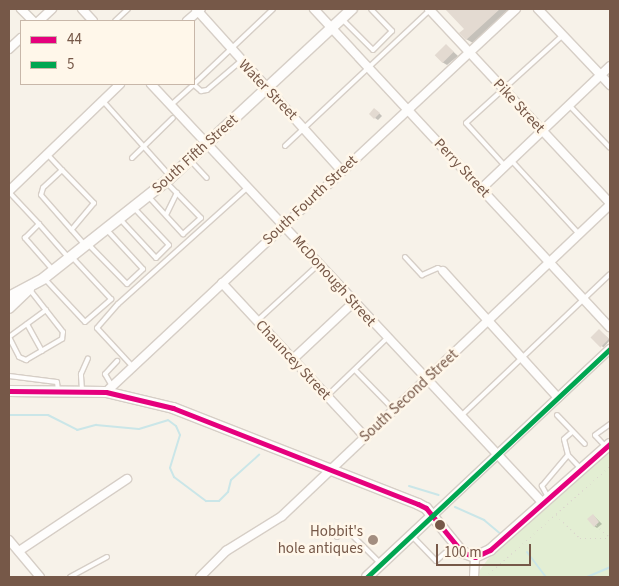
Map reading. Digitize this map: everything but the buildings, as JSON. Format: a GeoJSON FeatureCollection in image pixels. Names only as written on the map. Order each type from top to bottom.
{"type":"FeatureCollection","features":[{"type":"Feature","properties":{"kind":"street"},"geometry":{"type":"LineString","coordinates":[[21,9],[31,20]]}},
{"type":"Feature","properties":{"kind":"street"},"geometry":{"type":"LineString","coordinates":[[40,20],[52,9]]}},
{"type":"Feature","properties":{"kind":"street"},"geometry":{"type":"LineString","coordinates":[[82,9],[92,20]]}},
{"type":"Feature","properties":{"kind":"street","name":"Perry Street"},"geometry":{"type":"LineString","coordinates":[[314,9],[610,327]]}},
{"type":"Feature","properties":{"kind":"street","name":"South Fifth Street"},"geometry":{"type":"LineString","coordinates":[[9,297],[29,289],[134,208],[190,159],[352,9]]}},
{"type":"Feature","properties":{"kind":"street","name":"Pike Street"},"geometry":{"type":"LineString","coordinates":[[429,9],[610,204]]}},
{"type":"Feature","properties":{"kind":"street","name":"South Fourth Street"},"geometry":{"type":"LineString","coordinates":[[109,389],[283,224],[516,9]]}},
{"type":"Feature","properties":{"kind":"street"},"geometry":{"type":"LineString","coordinates":[[538,9],[610,85]]}},
{"type":"Feature","properties":{"kind":"street"},"geometry":{"type":"LineString","coordinates":[[188,20],[198,10]]}},
{"type":"Feature","properties":{"kind":"street","name":"Water Street"},"geometry":{"type":"LineString","coordinates":[[198,10],[230,49],[341,170]]}},
{"type":"Feature","properties":{"kind":"street"},"geometry":{"type":"LineString","coordinates":[[9,49],[20,39]]}},
{"type":"Feature","properties":{"kind":"street"},"geometry":{"type":"LineString","coordinates":[[481,189],[610,66]]}},
{"type":"Feature","properties":{"kind":"street"},"geometry":{"type":"LineString","coordinates":[[9,192],[119,85]]}},
{"type":"Feature","properties":{"kind":"street","name":"McDonough Street"},"geometry":{"type":"LineString","coordinates":[[152,85],[387,338],[498,455],[545,500]]}},
{"type":"Feature","properties":{"kind":"street","name":"South Second Street"},"geometry":{"type":"LineString","coordinates":[[200,577],[226,550],[282,516],[581,236],[610,204]]}},
{"type":"Feature","properties":{"kind":"street"},"geometry":{"type":"LineString","coordinates":[[443,271],[488,324],[558,398]]}},
{"type":"Feature","properties":{"kind":"street","name":"Chauncey Street"},"geometry":{"type":"LineString","coordinates":[[222,283],[365,437]]}},
{"type":"Feature","properties":{"kind":"street","name":"South Fifth Street"},"geometry":{"type":"LineString","coordinates":[[9,308],[22,298],[29,289]]}},
{"type":"Feature","properties":{"kind":"street"},"geometry":{"type":"LineString","coordinates":[[292,360],[354,302]]}},
{"type":"Feature","properties":{"kind":"street"},"geometry":{"type":"LineString","coordinates":[[367,577],[610,349]]}},
{"type":"Feature","properties":{"kind":"street"},"geometry":{"type":"LineString","coordinates":[[10,391],[82,392],[109,389],[172,408],[328,471],[411,500],[432,516],[465,554],[474,557],[493,548],[608,445]]}},
{"type":"Feature","properties":{"kind":"street"},"geometry":{"type":"LineString","coordinates":[[19,551],[127,479]]}},
{"type":"Feature","properties":{"kind":"street"},"geometry":{"type":"LineString","coordinates":[[9,540],[40,577]]}},
{"type":"Feature","properties":{"kind":"street"},"geometry":{"type":"LineString","coordinates":[[474,557],[474,577]]}},
{"type":"Feature","properties":{"kind":"lane"},"geometry":{"type":"LineString","coordinates":[[116,20],[128,9]]}},
{"type":"Feature","properties":{"kind":"lane"},"geometry":{"type":"LineString","coordinates":[[195,83],[273,9]]}},
{"type":"Feature","properties":{"kind":"lane"},"geometry":{"type":"LineString","coordinates":[[359,57],[371,50],[392,31],[372,9]]}},
{"type":"Feature","properties":{"kind":"lane"},"geometry":{"type":"LineString","coordinates":[[285,146],[370,69],[429,9]]}},
{"type":"Feature","properties":{"kind":"lane"},"geometry":{"type":"LineString","coordinates":[[342,18],[371,50]]}},
{"type":"Feature","properties":{"kind":"lane"},"geometry":{"type":"LineString","coordinates":[[563,35],[466,123],[581,236]]}},
{"type":"Feature","properties":{"kind":"lane"},"geometry":{"type":"LineString","coordinates":[[195,85],[201,91],[207,90],[241,61]]}},
{"type":"Feature","properties":{"kind":"lane"},"geometry":{"type":"LineString","coordinates":[[171,105],[193,85]]}},
{"type":"Feature","properties":{"kind":"lane"},"geometry":{"type":"LineString","coordinates":[[103,101],[143,146],[177,192],[201,218],[183,234],[148,196]]}},
{"type":"Feature","properties":{"kind":"lane"},"geometry":{"type":"LineString","coordinates":[[569,105],[610,148]]}},
{"type":"Feature","properties":{"kind":"lane"},"geometry":{"type":"LineString","coordinates":[[132,158],[173,118]]}},
{"type":"Feature","properties":{"kind":"lane"},"geometry":{"type":"LineString","coordinates":[[48,154],[94,202],[94,207],[71,230]]}},
{"type":"Feature","properties":{"kind":"lane"},"geometry":{"type":"LineString","coordinates":[[190,159],[207,178]]}},
{"type":"Feature","properties":{"kind":"lane"},"geometry":{"type":"LineString","coordinates":[[62,170],[42,188],[41,195],[71,230],[127,284],[143,269],[107,230]]}},
{"type":"Feature","properties":{"kind":"lane"},"geometry":{"type":"LineString","coordinates":[[132,367],[97,328],[117,305],[248,187]]}},
{"type":"Feature","properties":{"kind":"lane"},"geometry":{"type":"LineString","coordinates":[[9,192],[117,305]]}},
{"type":"Feature","properties":{"kind":"lane"},"geometry":{"type":"LineString","coordinates":[[166,215],[177,192]]}},
{"type":"Feature","properties":{"kind":"lane"},"geometry":{"type":"LineString","coordinates":[[120,219],[156,258],[169,246],[134,208]]}},
{"type":"Feature","properties":{"kind":"lane"},"geometry":{"type":"LineString","coordinates":[[40,224],[25,238],[54,271]]}},
{"type":"Feature","properties":{"kind":"lane"},"geometry":{"type":"LineString","coordinates":[[405,257],[422,275],[438,268],[443,271]]}},
{"type":"Feature","properties":{"kind":"lane"},"geometry":{"type":"LineString","coordinates":[[257,321],[319,264]]}},
{"type":"Feature","properties":{"kind":"lane"},"geometry":{"type":"LineString","coordinates":[[461,416],[522,360],[610,274]]}},
{"type":"Feature","properties":{"kind":"lane"},"geometry":{"type":"LineString","coordinates":[[44,278],[84,322],[111,299]]}},
{"type":"Feature","properties":{"kind":"lane"},"geometry":{"type":"LineString","coordinates":[[29,289],[46,310],[63,335],[60,341],[33,357],[26,360],[19,357],[9,337],[46,310]]}},
{"type":"Feature","properties":{"kind":"lane"},"geometry":{"type":"LineString","coordinates":[[27,324],[42,351]]}},
{"type":"Feature","properties":{"kind":"lane"},"geometry":{"type":"LineString","coordinates":[[19,330],[22,335]]}},
{"type":"Feature","properties":{"kind":"lane"},"geometry":{"type":"LineString","coordinates":[[327,396],[387,338]]}},
{"type":"Feature","properties":{"kind":"lane"},"geometry":{"type":"LineString","coordinates":[[30,351],[33,357]]}},
{"type":"Feature","properties":{"kind":"lane"},"geometry":{"type":"LineString","coordinates":[[82,392],[82,374],[88,358]]}},
{"type":"Feature","properties":{"kind":"lane"},"geometry":{"type":"LineString","coordinates":[[109,389],[105,374],[117,361]]}},
{"type":"Feature","properties":{"kind":"lane"},"geometry":{"type":"LineString","coordinates":[[355,370],[394,410]]}},
{"type":"Feature","properties":{"kind":"lane"},"geometry":{"type":"LineString","coordinates":[[10,391],[10,377],[57,382],[58,392]]}},
{"type":"Feature","properties":{"kind":"lane"},"geometry":{"type":"LineString","coordinates":[[556,415],[585,444]]}},
{"type":"Feature","properties":{"kind":"lane"},"geometry":{"type":"LineString","coordinates":[[608,445],[595,435],[610,424]]}},
{"type":"Feature","properties":{"kind":"lane"},"geometry":{"type":"LineString","coordinates":[[572,432],[564,439],[568,455],[581,469]]}},
{"type":"Feature","properties":{"kind":"lane"},"geometry":{"type":"LineString","coordinates":[[545,500],[542,486],[568,455]]}},
{"type":"Feature","properties":{"kind":"lane"},"geometry":{"type":"LineString","coordinates":[[337,537],[346,529],[381,564]]}},
{"type":"Feature","properties":{"kind":"lane"},"geometry":{"type":"LineString","coordinates":[[411,535],[436,561],[455,544]]}},
{"type":"Feature","properties":{"kind":"lane"},"geometry":{"type":"LineString","coordinates":[[70,577],[107,557]]}},
{"type":"Feature","properties":{"kind":"path"},"geometry":{"type":"LineString","coordinates":[[485,577],[610,466]]}},
{"type":"Feature","properties":{"kind":"path"},"geometry":{"type":"LineString","coordinates":[[556,514],[580,538],[610,537]]}},
{"type":"Feature","properties":{"kind":"path"},"geometry":{"type":"LineString","coordinates":[[596,525],[610,537]]}},
{"type":"Feature","properties":{"kind":"green space"},"geometry":{"type":"Polygon","coordinates":[[[610,449],[610,577],[475,577],[488,559],[610,449]]]}},
{"type":"Feature","properties":{"kind":"waterway"},"geometry":{"type":"LineString","coordinates":[[9,415],[48,415],[77,430],[96,425],[139,429],[168,420],[176,426],[180,435],[170,468],[174,477],[206,501],[219,501],[228,492],[231,480],[259,455]]}},
{"type":"Feature","properties":{"kind":"waterway"},"geometry":{"type":"LineString","coordinates":[[409,486],[439,495]]}},
{"type":"Feature","properties":{"kind":"waterway"},"geometry":{"type":"LineString","coordinates":[[455,507],[484,520],[502,535]]}},
{"type":"Feature","properties":{"kind":"waterway"},"geometry":{"type":"LineString","coordinates":[[527,552],[546,577]]}},
{"type":"Feature","properties":{"kind":"waterway"},"geometry":{"type":"LineString","coordinates":[[587,577],[610,567]]}},
{"type":"Feature","properties":{"kind":"transit line","name":"5"},"geometry":{"type":"LineString","coordinates":[[367,577],[610,349]]}},
{"type":"Feature","properties":{"kind":"transit line","name":"44"},"geometry":{"type":"LineString","coordinates":[[9,391],[106,392],[173,408],[418,504],[426,508],[462,552],[475,557],[490,550],[610,444]]}},
{"type":"Feature","properties":{"kind":"place","name":"Hobbit's hole antiques"},"geometry":{"type":"Point","coordinates":[373,540]}}]}
